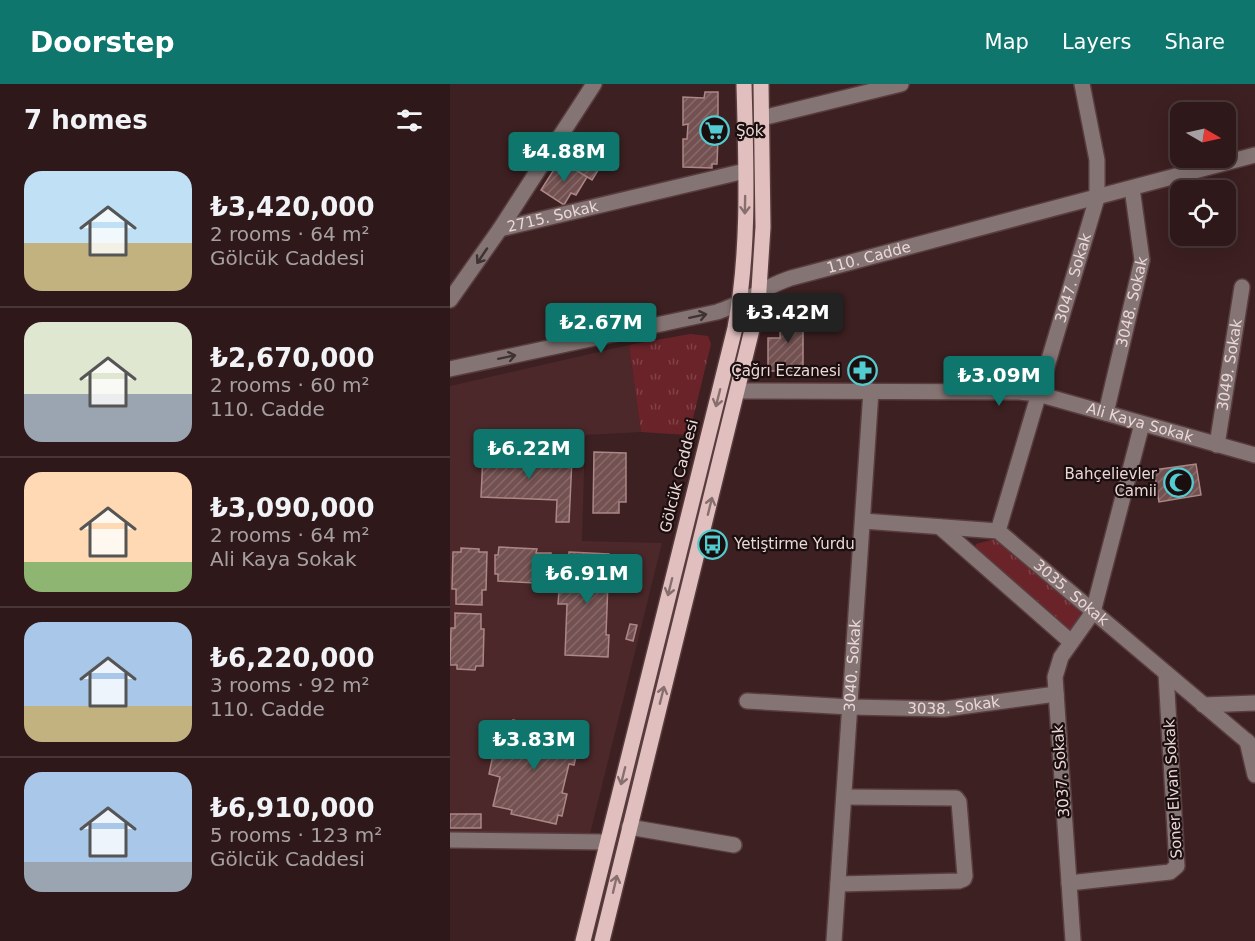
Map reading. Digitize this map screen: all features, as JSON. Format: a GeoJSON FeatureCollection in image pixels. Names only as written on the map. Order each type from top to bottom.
{"type":"FeatureCollection","features":[{"type":"Feature","properties":{"kind":"main road","name":"Gölcük Caddesi"},"geometry":{"type":"LineString","coordinates":[[583,941],[740,303],[744,254],[744,84]]}},
{"type":"Feature","properties":{"kind":"main road"},"geometry":{"type":"LineString","coordinates":[[602,941],[628,827],[752,336],[759,292],[763,227],[761,84]]}},
{"type":"Feature","properties":{"kind":"street"},"geometry":{"type":"LineString","coordinates":[[450,298],[500,229],[594,84]]}},
{"type":"Feature","properties":{"kind":"street"},"geometry":{"type":"LineString","coordinates":[[762,118],[901,84]]}},
{"type":"Feature","properties":{"kind":"street","name":"3047. Sokak"},"geometry":{"type":"LineString","coordinates":[[998,531],[1097,198],[1097,160],[1082,84]]}},
{"type":"Feature","properties":{"kind":"street","name":"110. Cadde"},"geometry":{"type":"LineString","coordinates":[[450,369],[717,312],[791,278],[1255,155]]}},
{"type":"Feature","properties":{"kind":"street","name":"2715. Sokak"},"geometry":{"type":"LineString","coordinates":[[500,229],[745,171]]}},
{"type":"Feature","properties":{"kind":"street","name":"3048. Sokak"},"geometry":{"type":"LineString","coordinates":[[1106,413],[1142,260],[1132,188]]}},
{"type":"Feature","properties":{"kind":"street","name":"3049. Sokak"},"geometry":{"type":"LineString","coordinates":[[1217,445],[1242,287]]}},
{"type":"Feature","properties":{"kind":"street","name":"3040. Sokak"},"geometry":{"type":"LineString","coordinates":[[834,941],[871,391]]}},
{"type":"Feature","properties":{"kind":"street","name":"Ali Kaya Sokak"},"geometry":{"type":"LineString","coordinates":[[738,392],[1000,391],[1038,394],[1255,455]]}},
{"type":"Feature","properties":{"kind":"street"},"geometry":{"type":"LineString","coordinates":[[1093,612],[1142,424]]}},
{"type":"Feature","properties":{"kind":"street"},"geometry":{"type":"LineString","coordinates":[[862,521],[998,531]]}},
{"type":"Feature","properties":{"kind":"street"},"geometry":{"type":"LineString","coordinates":[[940,527],[1071,642]]}},
{"type":"Feature","properties":{"kind":"street","name":"3035. Sokak"},"geometry":{"type":"LineString","coordinates":[[998,531],[1251,745],[1255,775]]}},
{"type":"Feature","properties":{"kind":"street","name":"3037. Sokak"},"geometry":{"type":"LineString","coordinates":[[1073,941],[1055,677],[1057,666],[1071,642],[1093,612]]}},
{"type":"Feature","properties":{"kind":"street","name":"Soner Elvan Sokak"},"geometry":{"type":"LineString","coordinates":[[1069,883],[1170,872],[1177,866],[1166,673]]}},
{"type":"Feature","properties":{"kind":"street","name":"3038. Sokak"},"geometry":{"type":"LineString","coordinates":[[747,701],[850,707],[944,709],[1056,694]]}},
{"type":"Feature","properties":{"kind":"street"},"geometry":{"type":"LineString","coordinates":[[1203,705],[1255,703]]}},
{"type":"Feature","properties":{"kind":"street"},"geometry":{"type":"LineString","coordinates":[[838,884],[959,881],[965,876],[959,802],[956,798],[844,796]]}},
{"type":"Feature","properties":{"kind":"street"},"geometry":{"type":"LineString","coordinates":[[628,827],[734,845]]}},
{"type":"Feature","properties":{"kind":"street"},"geometry":{"type":"LineString","coordinates":[[450,840],[606,842]]}},
{"type":"Feature","properties":{"kind":"shaded area"},"geometry":{"type":"Polygon","coordinates":[[[629,345],[641,432],[585,435],[582,541],[662,543],[590,834],[450,833],[450,386],[629,345]]]}},
{"type":"Feature","properties":{"kind":"green space"},"geometry":{"type":"Polygon","coordinates":[[[690,334],[708,336],[711,344],[689,435],[641,432],[629,345],[690,334]]]}},
{"type":"Feature","properties":{"kind":"green space"},"geometry":{"type":"Polygon","coordinates":[[[995,539],[1079,609],[1081,615],[1070,632],[975,547],[976,544],[995,539]]]}},
{"type":"Feature","properties":{"kind":"building"},"geometry":{"type":"Polygon","coordinates":[[[705,92],[718,92],[718,124],[721,124],[721,139],[718,139],[717,164],[712,164],[712,168],[683,167],[683,139],[687,139],[688,124],[683,125],[683,97],[704,98],[705,92]]]}},
{"type":"Feature","properties":{"kind":"building"},"geometry":{"type":"Polygon","coordinates":[[[575,136],[607,156],[592,180],[560,160],[575,136]]]}},
{"type":"Feature","properties":{"kind":"building"},"geometry":{"type":"Polygon","coordinates":[[[560,160],[587,177],[576,195],[571,193],[564,205],[541,190],[560,160]]]}},
{"type":"Feature","properties":{"kind":"building"},"geometry":{"type":"Polygon","coordinates":[[[784,309],[803,309],[803,371],[771,371],[768,366],[768,338],[780,338],[780,322],[784,322],[784,309]]]}},
{"type":"Feature","properties":{"kind":"building"},"geometry":{"type":"Polygon","coordinates":[[[594,452],[626,453],[626,502],[619,502],[619,513],[593,513],[594,452]]]}},
{"type":"Feature","properties":{"kind":"building"},"geometry":{"type":"Polygon","coordinates":[[[483,455],[572,459],[569,522],[556,522],[557,500],[481,497],[483,455]]]}},
{"type":"Feature","properties":{"kind":"building","name":"Bahçelievler Camii"},"geometry":{"type":"Polygon","coordinates":[[[1196,464],[1201,495],[1159,502],[1154,470],[1196,464]]]}},
{"type":"Feature","properties":{"kind":"building"},"geometry":{"type":"Polygon","coordinates":[[[499,547],[537,549],[536,553],[551,553],[550,579],[535,579],[535,583],[498,581],[498,574],[495,574],[495,555],[498,555],[499,547]]]}},
{"type":"Feature","properties":{"kind":"building"},"geometry":{"type":"Polygon","coordinates":[[[461,548],[487,552],[486,590],[482,590],[482,605],[456,604],[456,589],[452,589],[453,552],[461,552],[461,548]]]}},
{"type":"Feature","properties":{"kind":"building"},"geometry":{"type":"Polygon","coordinates":[[[569,552],[609,554],[606,635],[609,635],[608,657],[565,655],[567,604],[558,604],[559,590],[568,590],[569,552]]]}},
{"type":"Feature","properties":{"kind":"building"},"geometry":{"type":"Polygon","coordinates":[[[455,613],[481,614],[481,629],[484,629],[483,666],[476,666],[475,670],[457,669],[457,665],[450,665],[451,628],[455,628],[455,613]]]}},
{"type":"Feature","properties":{"kind":"building"},"geometry":{"type":"Polygon","coordinates":[[[630,624],[637,625],[633,641],[626,639],[630,624]]]}},
{"type":"Feature","properties":{"kind":"building"},"geometry":{"type":"Polygon","coordinates":[[[513,720],[576,734],[574,744],[579,745],[574,765],[569,764],[562,793],[567,794],[562,816],[558,815],[556,824],[511,814],[512,810],[493,806],[500,777],[489,774],[495,745],[507,747],[513,720]]]}},
{"type":"Feature","properties":{"kind":"building"},"geometry":{"type":"Polygon","coordinates":[[[450,814],[481,814],[481,828],[450,828],[450,814]]]}},
{"type":"Feature","properties":{"kind":"place","name":"Şok"},"geometry":{"type":"Point","coordinates":[715,131]}},
{"type":"Feature","properties":{"kind":"place","name":"Çağrı Eczanesi"},"geometry":{"type":"Point","coordinates":[862,371]}},
{"type":"Feature","properties":{"kind":"place","name":"Bahçelievler Camii"},"geometry":{"type":"Point","coordinates":[1178,483]}},
{"type":"Feature","properties":{"kind":"place","name":"Yetiştirme Yurdu"},"geometry":{"type":"Point","coordinates":[713,544]}}]}
